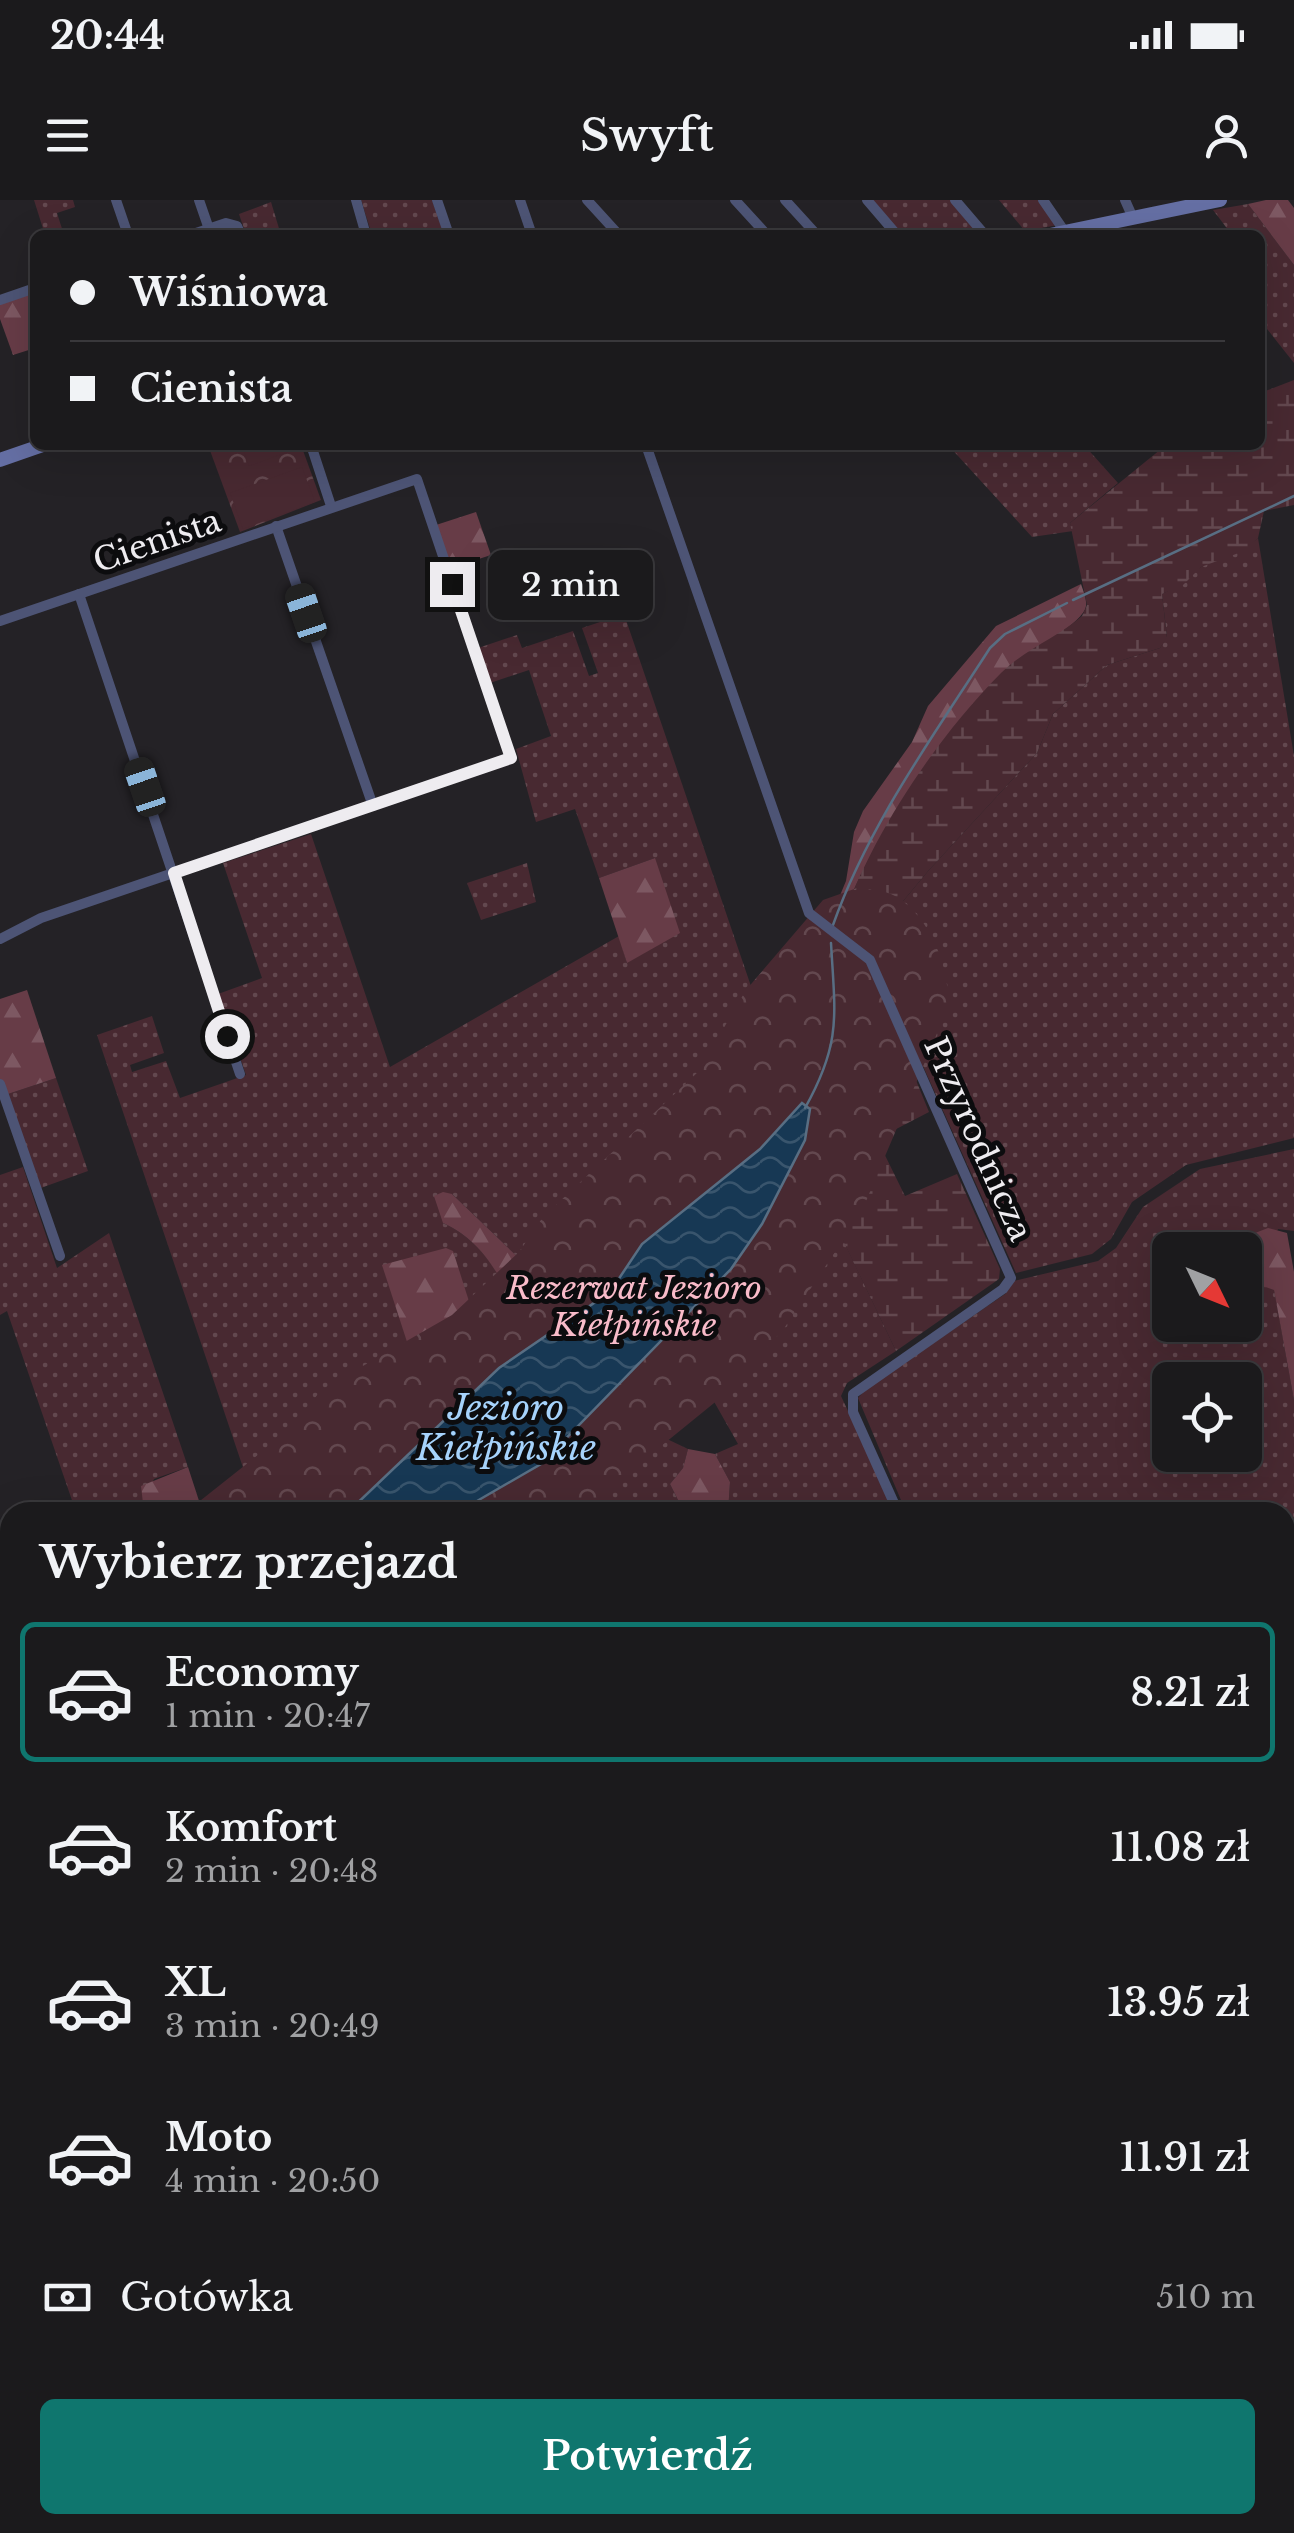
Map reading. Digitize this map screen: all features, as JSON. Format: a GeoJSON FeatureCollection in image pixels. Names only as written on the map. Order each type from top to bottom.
{"type":"FeatureCollection","features":[{"type":"Feature","properties":{"kind":"street"},"geometry":{"type":"LineString","coordinates":[[116,200],[126,230]]}},
{"type":"Feature","properties":{"kind":"street"},"geometry":{"type":"LineString","coordinates":[[198,200],[209,228]]}},
{"type":"Feature","properties":{"kind":"street"},"geometry":{"type":"LineString","coordinates":[[356,200],[365,230]]}},
{"type":"Feature","properties":{"kind":"street"},"geometry":{"type":"LineString","coordinates":[[437,200],[447,230]]}},
{"type":"Feature","properties":{"kind":"street"},"geometry":{"type":"LineString","coordinates":[[520,200],[530,230]]}},
{"type":"Feature","properties":{"kind":"street"},"geometry":{"type":"LineString","coordinates":[[586,200],[614,230]]}},
{"type":"Feature","properties":{"kind":"street"},"geometry":{"type":"LineString","coordinates":[[735,200],[763,230]]}},
{"type":"Feature","properties":{"kind":"street"},"geometry":{"type":"LineString","coordinates":[[785,200],[812,230]]}},
{"type":"Feature","properties":{"kind":"street"},"geometry":{"type":"LineString","coordinates":[[867,200],[894,230]]}},
{"type":"Feature","properties":{"kind":"street"},"geometry":{"type":"LineString","coordinates":[[956,200],[981,230]]}},
{"type":"Feature","properties":{"kind":"street"},"geometry":{"type":"LineString","coordinates":[[1043,200],[1056,230]]}},
{"type":"Feature","properties":{"kind":"street"},"geometry":{"type":"LineString","coordinates":[[1125,200],[1134,218]]}},
{"type":"Feature","properties":{"kind":"street"},"geometry":{"type":"LineString","coordinates":[[1116,228],[1134,218],[1210,201]]}},
{"type":"Feature","properties":{"kind":"street"},"geometry":{"type":"LineString","coordinates":[[204,230],[232,223],[237,230]]}},
{"type":"Feature","properties":{"kind":"street"},"geometry":{"type":"LineString","coordinates":[[0,300],[30,290]]}},
{"type":"Feature","properties":{"kind":"street"},"geometry":{"type":"LineString","coordinates":[[0,460],[30,450]]}},
{"type":"Feature","properties":{"kind":"street"},"geometry":{"type":"LineString","coordinates":[[312,450],[331,506]]}},
{"type":"Feature","properties":{"kind":"street","name":"Przyrodnicza"},"geometry":{"type":"LineString","coordinates":[[648,450],[809,913],[870,960],[1011,1278],[1003,1289],[853,1394],[853,1412],[894,1502]]}},
{"type":"Feature","properties":{"kind":"street","name":"Cienista"},"geometry":{"type":"LineString","coordinates":[[0,620],[418,479],[511,758],[373,806]]}},
{"type":"Feature","properties":{"kind":"street"},"geometry":{"type":"LineString","coordinates":[[0,938],[41,918],[373,806],[276,526]]}},
{"type":"Feature","properties":{"kind":"street"},"geometry":{"type":"LineString","coordinates":[[79,594],[240,1074]]}},
{"type":"Feature","properties":{"kind":"street"},"geometry":{"type":"LineString","coordinates":[[0,1084],[60,1256]]}},
{"type":"Feature","properties":{"kind":"green space"},"geometry":{"type":"Polygon","coordinates":[[[34,200],[73,200],[75,207],[57,213],[62,230],[43,230],[34,200]]]}},
{"type":"Feature","properties":{"kind":"green space"},"geometry":{"type":"Polygon","coordinates":[[[361,200],[432,200],[443,230],[370,230],[361,200]]]}},
{"type":"Feature","properties":{"kind":"green space"},"geometry":{"type":"Polygon","coordinates":[[[872,200],[951,200],[976,230],[898,230],[872,200]]]}},
{"type":"Feature","properties":{"kind":"green space"},"geometry":{"type":"Polygon","coordinates":[[[999,200],[1038,200],[1058,225],[1024,230],[999,200]]]}},
{"type":"Feature","properties":{"kind":"green space"},"geometry":{"type":"Polygon","coordinates":[[[1288,200],[1294,208],[1294,265],[1248,204],[1288,200]]]}},
{"type":"Feature","properties":{"kind":"green space"},"geometry":{"type":"Polygon","coordinates":[[[271,202],[279,230],[244,230],[239,214],[271,202]]]}},
{"type":"Feature","properties":{"kind":"green space"},"geometry":{"type":"Polygon","coordinates":[[[1248,204],[1294,265],[1294,363],[1265,326],[1265,230],[1228,230],[1213,210],[1248,204]]]}},
{"type":"Feature","properties":{"kind":"green space"},"geometry":{"type":"Polygon","coordinates":[[[30,294],[30,350],[13,355],[0,319],[0,304],[30,294]]]}},
{"type":"Feature","properties":{"kind":"green space"},"geometry":{"type":"Polygon","coordinates":[[[1294,380],[1294,505],[1264,511],[1258,538],[1244,551],[1201,567],[1183,585],[1162,594],[1167,638],[1160,648],[1107,665],[1053,714],[1037,753],[929,870],[864,948],[838,930],[885,827],[951,730],[1010,665],[1082,616],[1087,605],[1070,523],[1160,450],[1265,450],[1265,391],[1294,380]]]}},
{"type":"Feature","properties":{"kind":"green space"},"geometry":{"type":"Polygon","coordinates":[[[210,450],[303,450],[321,500],[240,532],[210,450]]]}},
{"type":"Feature","properties":{"kind":"green space"},"geometry":{"type":"Polygon","coordinates":[[[244,450],[293,450],[249,466],[244,450]]]}},
{"type":"Feature","properties":{"kind":"green space"},"geometry":{"type":"Polygon","coordinates":[[[953,450],[1088,450],[1118,483],[1070,523],[1073,531],[1032,537],[953,450]]]}},
{"type":"Feature","properties":{"kind":"green space"},"geometry":{"type":"Polygon","coordinates":[[[302,467],[315,502],[243,529],[230,493],[302,467]]]}},
{"type":"Feature","properties":{"kind":"green space"},"geometry":{"type":"Polygon","coordinates":[[[476,512],[491,555],[451,568],[436,525],[476,512]]]}},
{"type":"Feature","properties":{"kind":"green space"},"geometry":{"type":"Polygon","coordinates":[[[1258,538],[1294,756],[1294,1138],[1186,1165],[1132,1202],[1111,1239],[1092,1254],[1016,1273],[874,957],[864,948],[929,870],[1037,753],[1053,714],[1107,665],[1160,648],[1167,637],[1162,594],[1208,563],[1258,538]]]}},
{"type":"Feature","properties":{"kind":"green space"},"geometry":{"type":"Polygon","coordinates":[[[1081,584],[1086,604],[1083,613],[1016,664],[962,723],[912,787],[870,856],[838,930],[836,905],[846,881],[854,832],[863,811],[912,742],[928,706],[996,626],[1081,584]]]}},
{"type":"Feature","properties":{"kind":"green space"},"geometry":{"type":"Polygon","coordinates":[[[624,614],[754,995],[788,977],[524,1263],[452,1194],[443,1223],[479,1249],[505,1285],[269,1502],[255,1502],[97,1035],[152,1016],[164,1053],[130,1065],[132,1072],[166,1061],[180,1098],[246,1075],[218,994],[262,978],[223,863],[311,834],[390,1067],[619,936],[627,963],[655,858],[599,878],[575,809],[536,822],[516,749],[551,736],[529,670],[490,683],[478,648],[517,635],[522,648],[573,631],[589,676],[598,673],[582,628],[624,614]]]}},
{"type":"Feature","properties":{"kind":"green space"},"geometry":{"type":"Polygon","coordinates":[[[655,858],[680,933],[627,963],[599,878],[655,858]]]}},
{"type":"Feature","properties":{"kind":"green space"},"geometry":{"type":"Polygon","coordinates":[[[527,863],[536,902],[481,920],[467,883],[527,863]]]}},
{"type":"Feature","properties":{"kind":"green space","name":"Rezerwat Jezioro Kiełpińskie"},"geometry":{"type":"Polygon","coordinates":[[[857,888],[891,894],[908,905],[935,944],[945,974],[949,1005],[861,1213],[783,1330],[719,1399],[592,1502],[199,1502],[292,1428],[321,1390],[452,1315],[519,1252],[543,1217],[698,1072],[746,990],[823,900],[857,888]]]}},
{"type":"Feature","properties":{"kind":"green space"},"geometry":{"type":"Polygon","coordinates":[[[27,990],[56,1078],[5,1095],[0,1080],[0,999],[27,990]]]}},
{"type":"Feature","properties":{"kind":"green space"},"geometry":{"type":"Polygon","coordinates":[[[902,1046],[929,1112],[877,1139],[905,1196],[957,1174],[1000,1269],[999,1279],[896,1351],[828,1209],[313,1502],[902,1046]]]}},
{"type":"Feature","properties":{"kind":"green space"},"geometry":{"type":"Polygon","coordinates":[[[56,1078],[88,1171],[38,1189],[5,1095],[56,1078]]]}},
{"type":"Feature","properties":{"kind":"green space"},"geometry":{"type":"Polygon","coordinates":[[[1294,1149],[1294,1231],[1278,1229],[1262,1271],[1262,1232],[1152,1232],[1152,1342],[1262,1342],[1262,1285],[1274,1289],[1294,1400],[1294,1502],[902,1502],[858,1398],[1005,1294],[1014,1281],[1098,1261],[1116,1248],[1143,1207],[1200,1169],[1294,1149]]]}},
{"type":"Feature","properties":{"kind":"green space"},"geometry":{"type":"Polygon","coordinates":[[[23,1167],[57,1268],[109,1233],[188,1467],[154,1479],[144,1502],[73,1502],[7,1311],[0,1315],[0,1175],[23,1167]]]}},
{"type":"Feature","properties":{"kind":"green space"},"geometry":{"type":"Polygon","coordinates":[[[452,1194],[524,1263],[504,1285],[479,1249],[443,1223],[434,1196],[452,1194]]]}},
{"type":"Feature","properties":{"kind":"green space"},"geometry":{"type":"Polygon","coordinates":[[[828,1208],[896,1351],[847,1383],[841,1396],[890,1502],[729,1502],[730,1482],[715,1454],[738,1444],[712,1398],[646,1429],[688,1449],[683,1468],[670,1484],[679,1502],[527,1502],[828,1208]]]}},
{"type":"Feature","properties":{"kind":"green space"},"geometry":{"type":"Polygon","coordinates":[[[1268,1228],[1287,1233],[1294,1272],[1294,1400],[1274,1290],[1262,1286],[1262,1232],[1258,1232],[1268,1228]]]}},
{"type":"Feature","properties":{"kind":"green space"},"geometry":{"type":"Polygon","coordinates":[[[446,1248],[453,1251],[480,1336],[410,1351],[382,1265],[446,1248]]]}},
{"type":"Feature","properties":{"kind":"green space"},"geometry":{"type":"Polygon","coordinates":[[[688,1449],[715,1454],[730,1482],[729,1502],[679,1502],[670,1484],[683,1468],[688,1449]]]}},
{"type":"Feature","properties":{"kind":"green space"},"geometry":{"type":"Polygon","coordinates":[[[188,1467],[199,1502],[143,1502],[141,1486],[188,1467]]]}},
{"type":"Feature","properties":{"kind":"water","name":"Jezioro Kiełpińskie"},"geometry":{"type":"Polygon","coordinates":[[[802,1103],[810,1109],[805,1140],[762,1224],[731,1269],[541,1464],[475,1502],[358,1502],[499,1368],[610,1292],[642,1244],[760,1149],[802,1103]]]}},
{"type":"Feature","properties":{"kind":"waterway"},"geometry":{"type":"LineString","coordinates":[[1073,600],[1294,496]]}},
{"type":"Feature","properties":{"kind":"waterway"},"geometry":{"type":"LineString","coordinates":[[833,925],[883,817],[990,648],[1005,634],[1067,603]]}},
{"type":"Feature","properties":{"kind":"waterway"},"geometry":{"type":"LineString","coordinates":[[805,1108],[831,1046],[831,943]]}},
{"type":"Feature","properties":{"kind":"route"},"geometry":{"type":"LineString","coordinates":[[227,1036],[174,873],[511,758],[452,584]]}}]}
